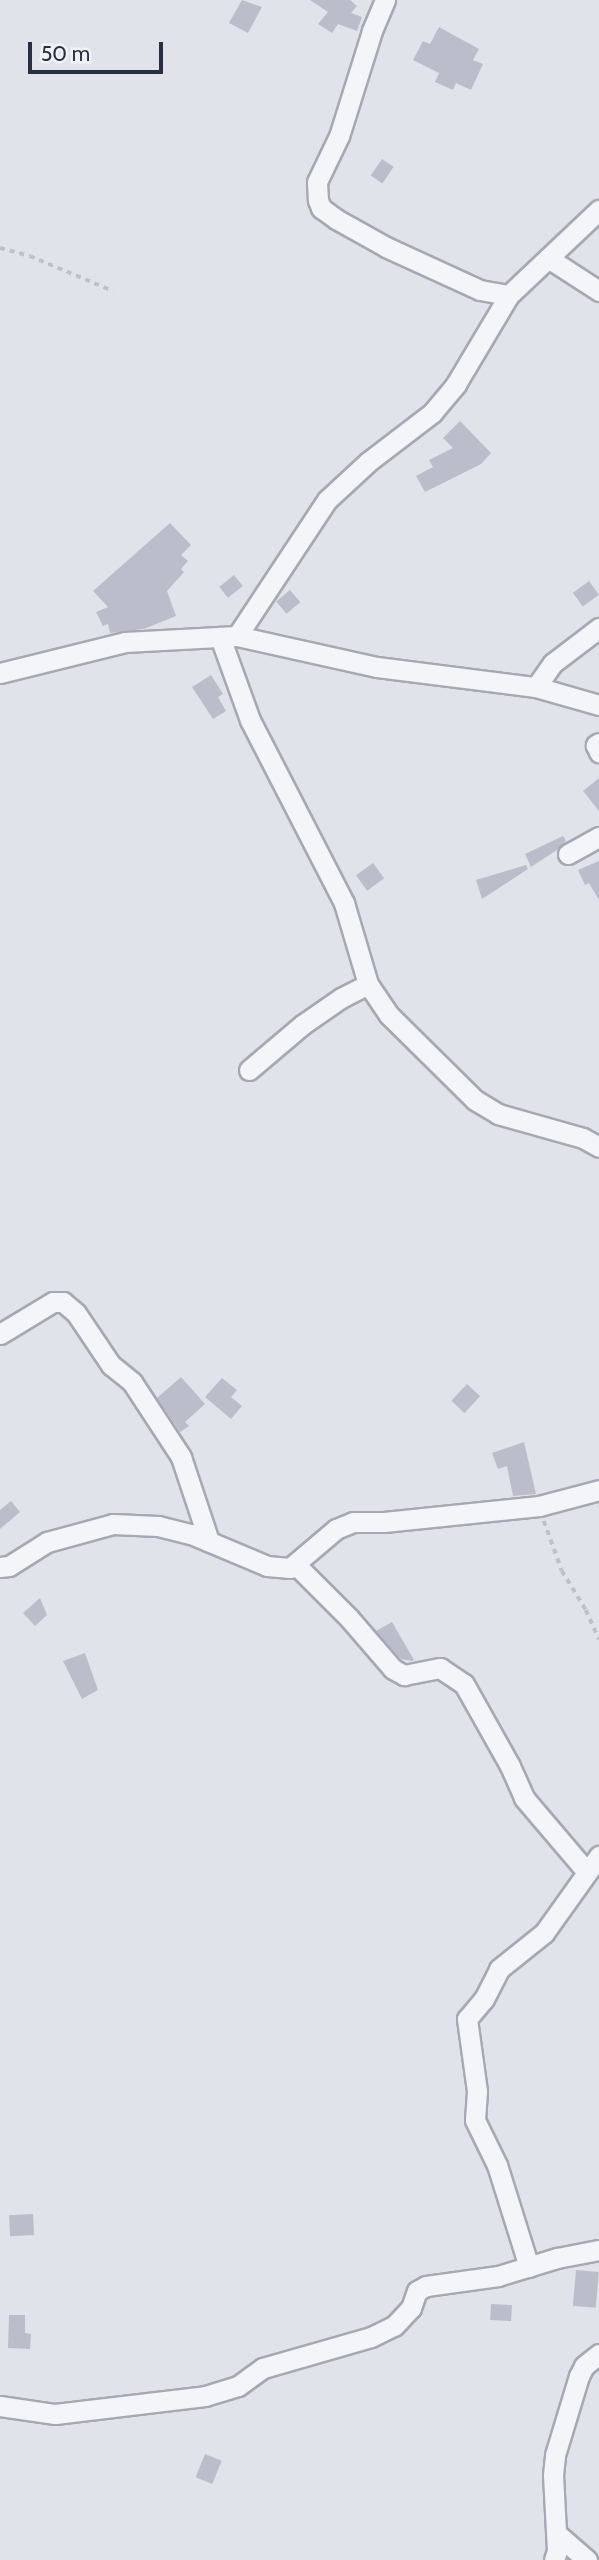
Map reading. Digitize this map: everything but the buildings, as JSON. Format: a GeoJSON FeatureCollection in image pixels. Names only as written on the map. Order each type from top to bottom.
{"type":"FeatureCollection","features":[{"type":"Feature","properties":{"kind":"street"},"geometry":{"type":"LineString","coordinates":[[385,0],[372,31],[340,135],[317,183],[321,208],[386,247],[480,290],[509,295]]}},
{"type":"Feature","properties":{"kind":"street"},"geometry":{"type":"LineString","coordinates":[[229,637],[327,500],[368,462],[432,413],[456,384],[509,295],[599,210]]}},
{"type":"Feature","properties":{"kind":"street"},"geometry":{"type":"LineString","coordinates":[[548,258],[599,291]]}},
{"type":"Feature","properties":{"kind":"street"},"geometry":{"type":"LineString","coordinates":[[536,687],[553,663],[599,628]]}},
{"type":"Feature","properties":{"kind":"street"},"geometry":{"type":"LineString","coordinates":[[229,637],[255,732],[344,903],[369,984],[389,1015],[475,1100],[498,1114],[583,1138],[599,1147]]}},
{"type":"Feature","properties":{"kind":"street"},"geometry":{"type":"LineString","coordinates":[[0,673],[125,642],[229,637],[377,667],[536,687],[599,705]]}},
{"type":"Feature","properties":{"kind":"street"},"geometry":{"type":"LineString","coordinates":[[599,743],[596,745],[599,752]]}},
{"type":"Feature","properties":{"kind":"street"},"geometry":{"type":"LineString","coordinates":[[568,854],[599,837]]}},
{"type":"Feature","properties":{"kind":"street"},"geometry":{"type":"LineString","coordinates":[[249,1070],[302,1025],[341,998],[369,984]]}},
{"type":"Feature","properties":{"kind":"street"},"geometry":{"type":"LineString","coordinates":[[0,1334],[53,1302],[63,1302],[76,1313],[111,1365],[132,1382],[181,1457],[209,1541]]}},
{"type":"Feature","properties":{"kind":"street"},"geometry":{"type":"LineString","coordinates":[[0,1567],[9,1566],[47,1542],[113,1524],[158,1526],[209,1541],[267,1566],[290,1568],[336,1529],[353,1522],[384,1522],[539,1506],[599,1490]]}},
{"type":"Feature","properties":{"kind":"street"},"geometry":{"type":"LineString","coordinates":[[296,1565],[349,1618],[393,1669],[404,1675],[440,1668],[464,1684],[510,1766],[524,1798],[593,1864],[544,1933],[499,1969],[485,1998],[467,2019],[477,2091],[475,2120],[501,2176],[529,2267]]}},
{"type":"Feature","properties":{"kind":"street"},"geometry":{"type":"LineString","coordinates":[[0,2406],[55,2414],[205,2396],[238,2386],[263,2368],[371,2337],[394,2326],[411,2308],[417,2291],[426,2286],[498,2276],[599,2250]]}},
{"type":"Feature","properties":{"kind":"street"},"geometry":{"type":"LineString","coordinates":[[554,2560],[557,2534],[552,2475],[555,2455],[579,2376],[584,2366],[599,2354]]}},
{"type":"Feature","properties":{"kind":"street"},"geometry":{"type":"LineString","coordinates":[[557,2534],[587,2560]]}},
{"type":"Feature","properties":{"kind":"path"},"geometry":{"type":"LineString","coordinates":[[0,248],[30,256],[113,291]]}},
{"type":"Feature","properties":{"kind":"path"},"geometry":{"type":"LineString","coordinates":[[539,1506],[562,1571],[582,1601],[599,1639]]}}]}
